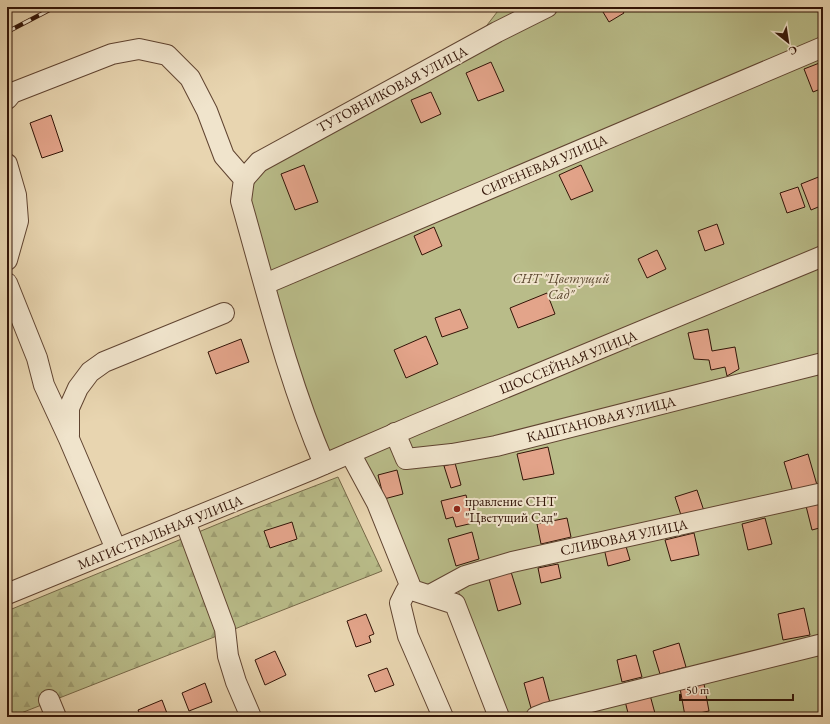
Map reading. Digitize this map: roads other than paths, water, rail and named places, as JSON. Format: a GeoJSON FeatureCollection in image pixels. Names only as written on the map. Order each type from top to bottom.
{"type":"FeatureCollection","features":[{"type":"Feature","properties":{"kind":"street","name":"ТУТОВНИКОВАЯ УЛИЦА"},"geometry":{"type":"LineString","coordinates":[[244,179],[259,162],[497,32],[547,7]]}},
{"type":"Feature","properties":{"kind":"street","name":"СИРЕНЕВАЯ УЛИЦА"},"geometry":{"type":"LineString","coordinates":[[265,284],[823,47]]}},
{"type":"Feature","properties":{"kind":"street"},"geometry":{"type":"LineString","coordinates":[[7,99],[12,93],[112,54],[138,49],[167,55],[190,78],[208,111],[224,156],[244,179],[241,201],[288,364],[312,437],[318,467]]}},
{"type":"Feature","properties":{"kind":"street"},"geometry":{"type":"LineString","coordinates":[[7,164],[16,195],[18,221],[7,260]]}},
{"type":"Feature","properties":{"kind":"street","name":"ШОССЕЙНАЯ УЛИЦА"},"geometry":{"type":"LineString","coordinates":[[318,467],[395,433],[823,256]]}},
{"type":"Feature","properties":{"kind":"street"},"geometry":{"type":"LineString","coordinates":[[7,283],[37,358],[44,385],[69,439],[116,550]]}},
{"type":"Feature","properties":{"kind":"street"},"geometry":{"type":"LineString","coordinates":[[69,439],[69,408],[78,388],[90,372],[104,362],[224,314]]}},
{"type":"Feature","properties":{"kind":"street","name":"КАШТАНОВАЯ УЛИЦА"},"geometry":{"type":"LineString","coordinates":[[395,433],[406,460],[452,454],[496,446],[823,363]]}},
{"type":"Feature","properties":{"kind":"street"},"geometry":{"type":"LineString","coordinates":[[350,453],[377,503],[421,592]]}},
{"type":"Feature","properties":{"kind":"street","name":"МАГИСТРАЛЬНАЯ УЛИЦА"},"geometry":{"type":"LineString","coordinates":[[7,594],[318,467]]}},
{"type":"Feature","properties":{"kind":"street","name":"СЛИВОВАЯ УЛИЦА"},"geometry":{"type":"LineString","coordinates":[[421,592],[465,576],[512,562],[823,493]]}},
{"type":"Feature","properties":{"kind":"street"},"geometry":{"type":"LineString","coordinates":[[185,521],[226,629],[228,656],[236,682],[251,717]]}},
{"type":"Feature","properties":{"kind":"street"},"geometry":{"type":"LineString","coordinates":[[443,717],[408,636],[400,602],[406,591],[421,592],[455,604],[499,717]]}},
{"type":"Feature","properties":{"kind":"street"},"geometry":{"type":"LineString","coordinates":[[536,717],[553,711],[823,644]]}},
{"type":"Feature","properties":{"kind":"railway"},"geometry":{"type":"LineString","coordinates":[[7,32],[55,7]]}},
{"type":"Feature","properties":{"kind":"place","name":"правление СНТ \"Цветущий Сад\""},"geometry":{"type":"Point","coordinates":[457,509]}},
{"type":"Feature","properties":{"kind":"park label","name":"СНТ \"Цветущий Сад\""},"geometry":{"type":"Point","coordinates":[561,286]}}]}
